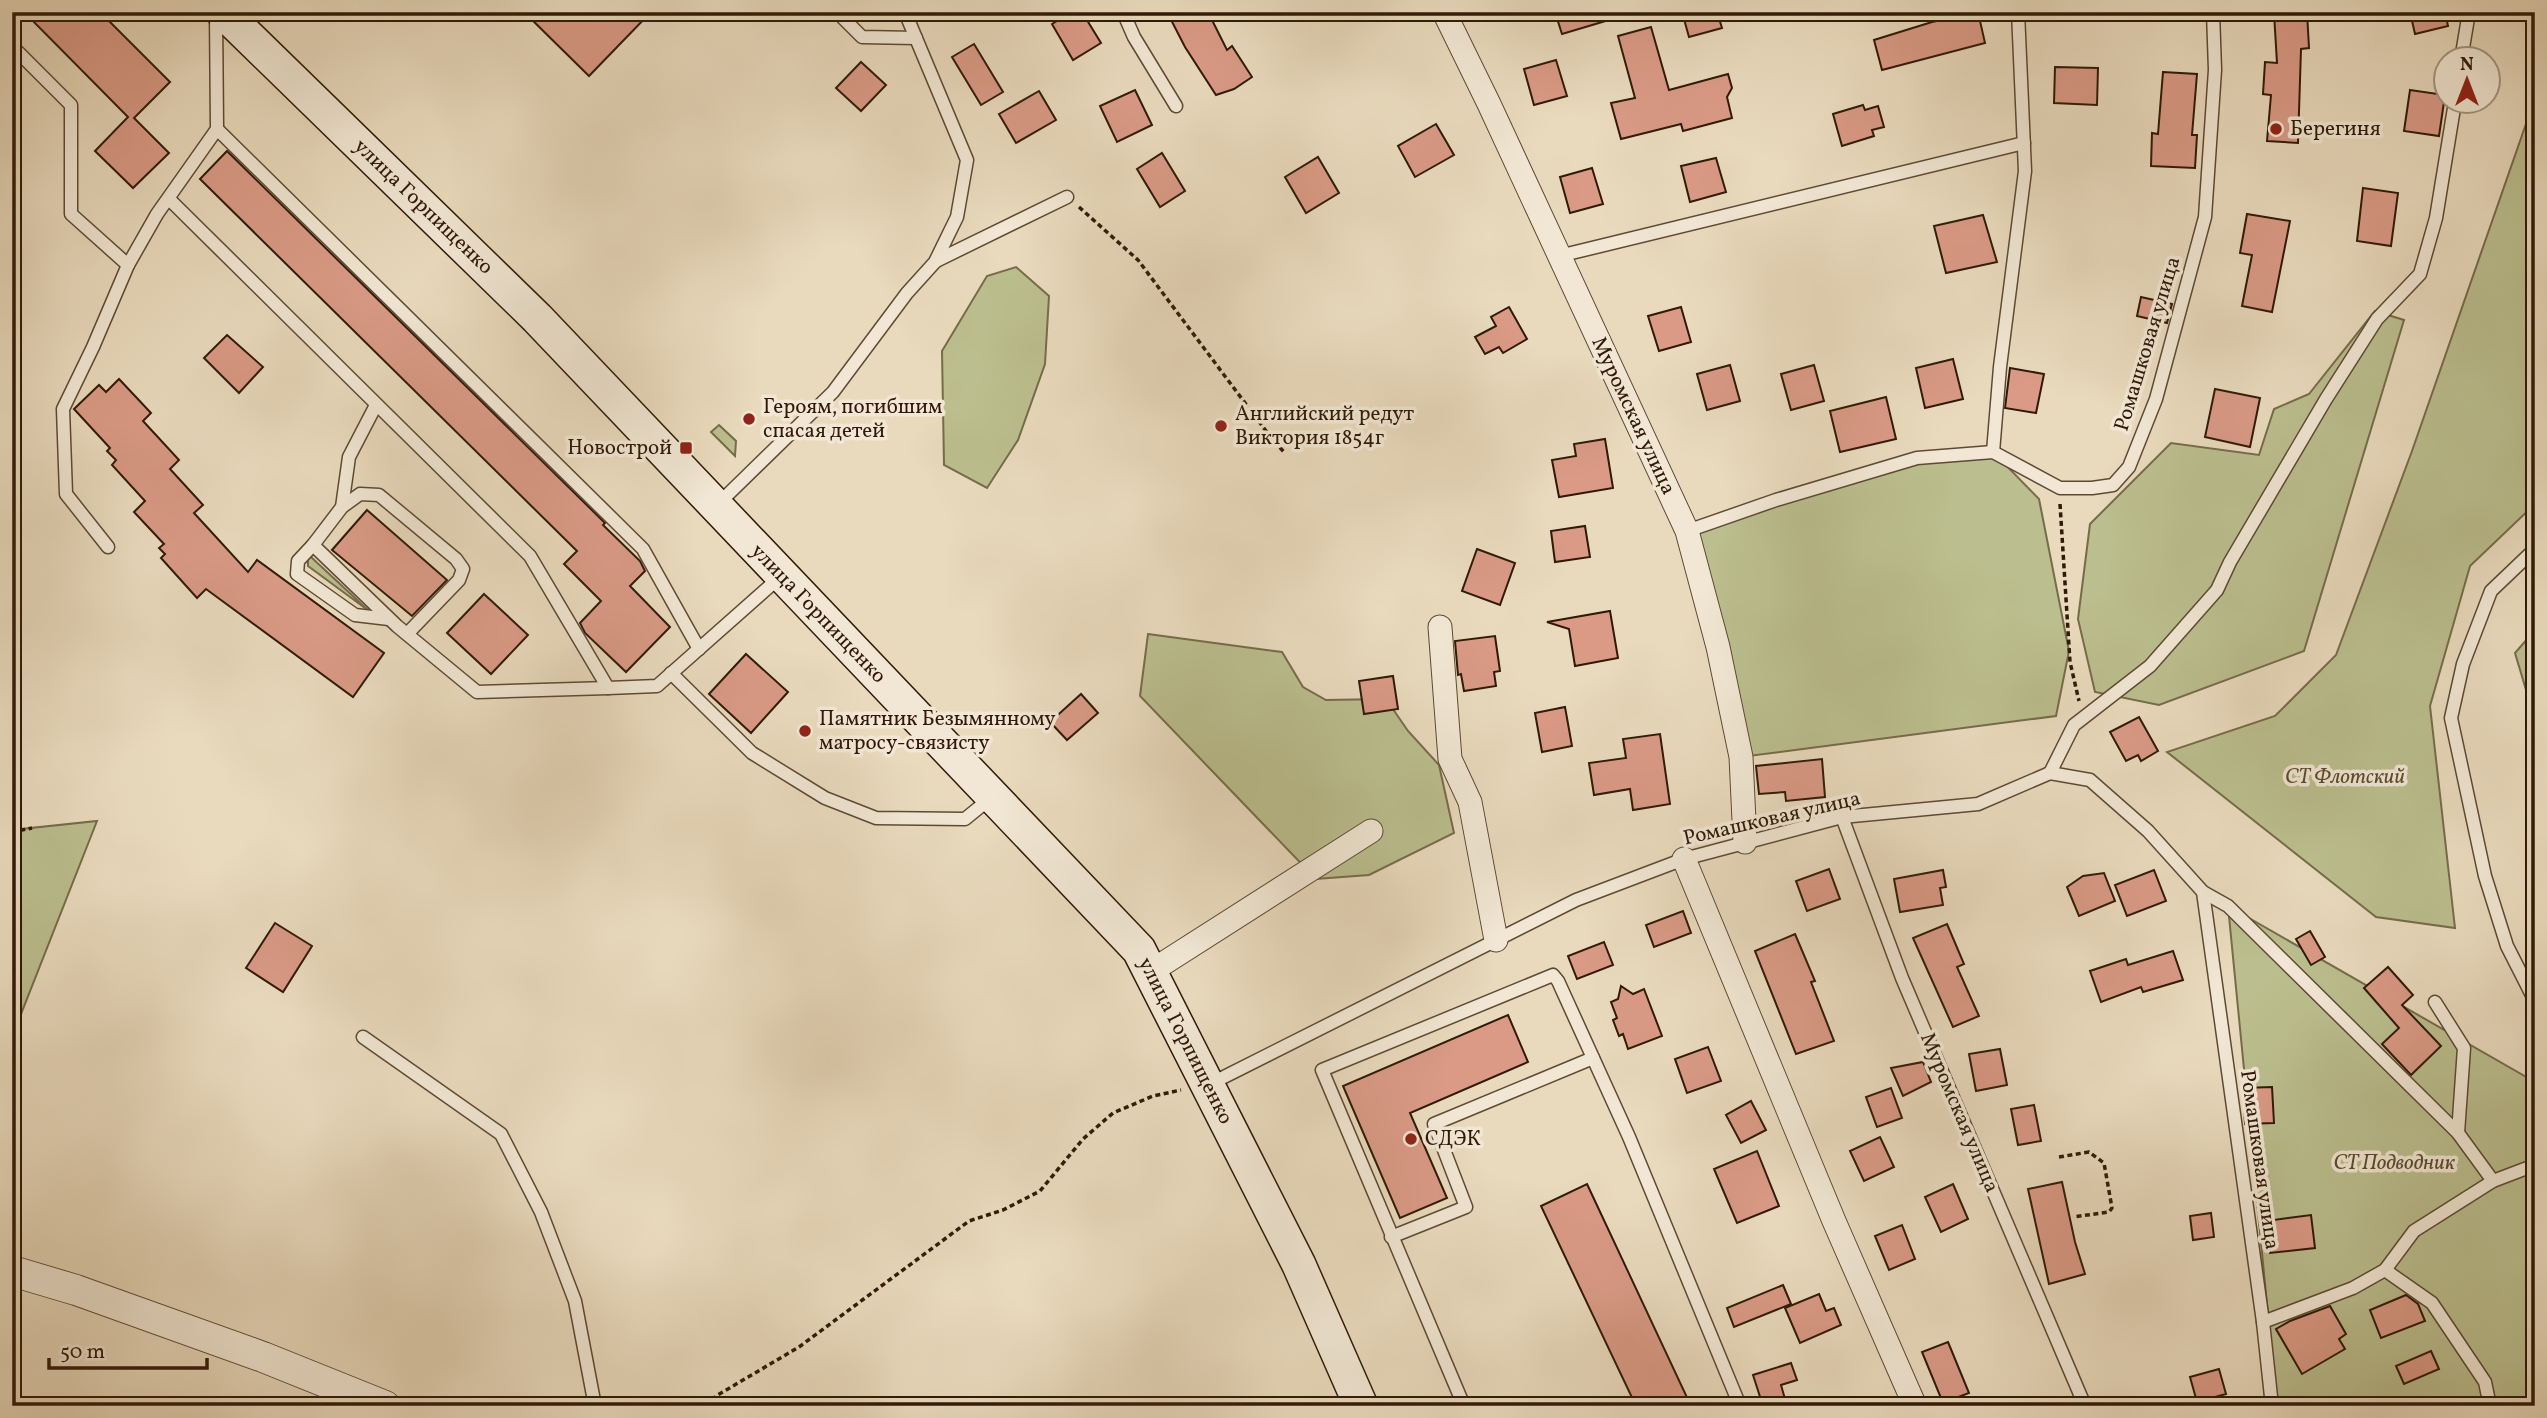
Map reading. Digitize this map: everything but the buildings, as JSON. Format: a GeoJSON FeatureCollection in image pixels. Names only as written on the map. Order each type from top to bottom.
{"type":"FeatureCollection","features":[{"type":"Feature","properties":{"kind":"main road","name":"улица Горпищенко"},"geometry":{"type":"LineString","coordinates":[[223,12],[537,318],[1139,950],[1299,1265],[1361,1406]]}},
{"type":"Feature","properties":{"kind":"street","name":"Муромская улица"},"geometry":{"type":"LineString","coordinates":[[1444,12],[1687,531],[1718,648],[1741,757],[1745,842]]}},
{"type":"Feature","properties":{"kind":"street"},"geometry":{"type":"LineString","coordinates":[[1440,627],[1450,759],[1470,802],[1496,940]]}},
{"type":"Feature","properties":{"kind":"street"},"geometry":{"type":"LineString","coordinates":[[1150,972],[1371,831]]}},
{"type":"Feature","properties":{"kind":"street"},"geometry":{"type":"LineString","coordinates":[[1684,859],[1914,1406]]}},
{"type":"Feature","properties":{"kind":"street"},"geometry":{"type":"LineString","coordinates":[[12,1271],[76,1290],[386,1406]]}},
{"type":"Feature","properties":{"kind":"lane"},"geometry":{"type":"LineString","coordinates":[[108,547],[66,494],[63,409],[128,265],[157,214],[217,129],[216,12]]}},
{"type":"Feature","properties":{"kind":"lane"},"geometry":{"type":"LineString","coordinates":[[837,12],[862,37],[916,38]]}},
{"type":"Feature","properties":{"kind":"lane"},"geometry":{"type":"LineString","coordinates":[[716,506],[833,392],[907,293],[936,262],[957,217],[967,160],[905,12]]}},
{"type":"Feature","properties":{"kind":"lane"},"geometry":{"type":"LineString","coordinates":[[1123,12],[1133,37],[1176,106]]}},
{"type":"Feature","properties":{"kind":"lane"},"geometry":{"type":"LineString","coordinates":[[1687,531],[1776,500],[1917,458],[1993,452],[2000,367],[2025,172],[2018,12]]}},
{"type":"Feature","properties":{"kind":"lane","name":"Ромашковая улица"},"geometry":{"type":"LineString","coordinates":[[1993,452],[2060,488],[2113,485],[2129,467],[2156,399],[2205,217],[2216,70],[2213,12]]}},
{"type":"Feature","properties":{"kind":"lane"},"geometry":{"type":"LineString","coordinates":[[2463,46],[2469,12]]}},
{"type":"Feature","properties":{"kind":"lane"},"geometry":{"type":"LineString","coordinates":[[12,46],[71,105],[71,214],[128,265]]}},
{"type":"Feature","properties":{"kind":"lane"},"geometry":{"type":"LineString","coordinates":[[2453,116],[2436,218],[2420,274],[2377,319],[2326,399],[2230,562],[2217,590],[2150,666],[2074,725],[2050,773],[2090,780],[2148,831],[2203,892],[2228,906],[2458,1133],[2493,1181]]}},
{"type":"Feature","properties":{"kind":"lane"},"geometry":{"type":"LineString","coordinates":[[217,129],[643,549],[699,649]]}},
{"type":"Feature","properties":{"kind":"lane"},"geometry":{"type":"LineString","coordinates":[[1559,256],[2024,142]]}},
{"type":"Feature","properties":{"kind":"lane"},"geometry":{"type":"LineString","coordinates":[[936,262],[1067,197]]}},
{"type":"Feature","properties":{"kind":"lane"},"geometry":{"type":"LineString","coordinates":[[169,199],[530,555],[608,688]]}},
{"type":"Feature","properties":{"kind":"lane"},"geometry":{"type":"LineString","coordinates":[[342,508],[349,457],[376,405]]}},
{"type":"Feature","properties":{"kind":"lane"},"geometry":{"type":"LineString","coordinates":[[390,619],[355,615],[297,574],[299,561],[342,508],[360,494],[379,495],[456,559],[463,569],[459,580],[407,634]]}},
{"type":"Feature","properties":{"kind":"lane"},"geometry":{"type":"LineString","coordinates":[[313,545],[390,619],[477,692],[657,686],[782,575]]}},
{"type":"Feature","properties":{"kind":"lane"},"geometry":{"type":"LineString","coordinates":[[2535,549],[2491,591],[2463,664],[2451,718],[2485,876],[2507,946],[2535,1001]]}},
{"type":"Feature","properties":{"kind":"lane"},"geometry":{"type":"LineString","coordinates":[[671,673],[752,753],[824,798],[876,818],[965,819],[992,796]]}},
{"type":"Feature","properties":{"kind":"lane","name":"Ромашковая улица"},"geometry":{"type":"LineString","coordinates":[[1208,1085],[1576,900],[1684,859],[1842,817],[1978,804],[2050,773]]}},
{"type":"Feature","properties":{"kind":"lane","name":"Муромская улица"},"geometry":{"type":"LineString","coordinates":[[1842,817],[1908,990],[2085,1406]]}},
{"type":"Feature","properties":{"kind":"lane","name":"Ромашковая улица"},"geometry":{"type":"LineString","coordinates":[[2203,892],[2263,1322],[2272,1406]]}},
{"type":"Feature","properties":{"kind":"lane"},"geometry":{"type":"LineString","coordinates":[[1464,1406],[1322,1070],[1553,975],[1629,1137],[1740,1406]]}},
{"type":"Feature","properties":{"kind":"lane"},"geometry":{"type":"LineString","coordinates":[[2435,1002],[2464,1048],[2458,1133]]}},
{"type":"Feature","properties":{"kind":"lane"},"geometry":{"type":"LineString","coordinates":[[363,1037],[500,1134],[541,1212],[575,1301],[595,1406]]}},
{"type":"Feature","properties":{"kind":"lane"},"geometry":{"type":"LineString","coordinates":[[1391,1237],[1466,1207],[1434,1125],[1593,1058]]}},
{"type":"Feature","properties":{"kind":"lane"},"geometry":{"type":"LineString","coordinates":[[2263,1322],[2353,1288],[2385,1270],[2414,1231],[2493,1181],[2535,1165]]}},
{"type":"Feature","properties":{"kind":"lane"},"geometry":{"type":"LineString","coordinates":[[2518,1172],[2535,1173]]}},
{"type":"Feature","properties":{"kind":"lane"},"geometry":{"type":"LineString","coordinates":[[2385,1270],[2432,1303],[2485,1382],[2490,1406]]}},
{"type":"Feature","properties":{"kind":"path"},"geometry":{"type":"LineString","coordinates":[[1067,197],[1138,260],[1284,452]]}},
{"type":"Feature","properties":{"kind":"path"},"geometry":{"type":"LineString","coordinates":[[2060,488],[2060,537],[2070,662],[2080,703],[2074,725]]}},
{"type":"Feature","properties":{"kind":"path"},"geometry":{"type":"LineString","coordinates":[[12,832],[32,828]]}},
{"type":"Feature","properties":{"kind":"path"},"geometry":{"type":"LineString","coordinates":[[706,1406],[716,1396],[799,1347],[969,1221],[1003,1210],[1040,1191],[1083,1139],[1113,1113],[1153,1096],[1208,1085]]}},
{"type":"Feature","properties":{"kind":"path"},"geometry":{"type":"LineString","coordinates":[[2059,1157],[2089,1152],[2104,1163],[2112,1208],[2109,1212],[2073,1217]]}},
{"type":"Feature","properties":{"kind":"green space","name":"СТ Флотский"},"geometry":{"type":"Polygon","coordinates":[[[2535,98],[2535,504],[2470,566],[2430,706],[2455,928],[2376,917],[2167,752],[2275,716],[2336,655],[2412,451],[2535,98]]]}},
{"type":"Feature","properties":{"kind":"green space"},"geometry":{"type":"Polygon","coordinates":[[[1016,267],[1049,296],[1045,364],[1018,440],[987,488],[944,465],[942,351],[987,276],[1016,267]]]}},
{"type":"Feature","properties":{"kind":"green space"},"geometry":{"type":"Polygon","coordinates":[[[2375,311],[2404,320],[2304,651],[2159,705],[2095,692],[2078,619],[2090,524],[2171,443],[2259,455],[2274,409],[2309,394],[2375,311]]]}},
{"type":"Feature","properties":{"kind":"green space"},"geometry":{"type":"Polygon","coordinates":[[[719,425],[736,441],[735,456],[711,432],[719,425]]]}},
{"type":"Feature","properties":{"kind":"green space"},"geometry":{"type":"Polygon","coordinates":[[[1993,452],[2039,499],[2069,651],[2056,716],[1741,757],[1687,531],[1917,458],[1993,452]]]}},
{"type":"Feature","properties":{"kind":"green space"},"geometry":{"type":"Polygon","coordinates":[[[308,557],[311,557],[369,611],[308,566],[308,557]]]}},
{"type":"Feature","properties":{"kind":"green space"},"geometry":{"type":"Polygon","coordinates":[[[2535,630],[2535,720],[2515,653],[2535,630]]]}},
{"type":"Feature","properties":{"kind":"green space"},"geometry":{"type":"Polygon","coordinates":[[[1148,634],[1282,652],[1303,687],[1326,700],[1386,699],[1408,731],[1439,765],[1454,833],[1369,875],[1316,879],[1140,696],[1148,634]]]}},
{"type":"Feature","properties":{"kind":"green space"},"geometry":{"type":"Polygon","coordinates":[[[97,821],[12,1037],[12,830],[97,821]]]}},
{"type":"Feature","properties":{"kind":"green space","name":"СТ Подводник"},"geometry":{"type":"Polygon","coordinates":[[[2228,906],[2535,1082],[2535,1406],[2277,1406],[2228,906]]]}},
{"type":"Feature","properties":{"kind":"place","name":"Берегиня"},"geometry":{"type":"Point","coordinates":[2276,129]}},
{"type":"Feature","properties":{"kind":"place","name":"Героям, погибшим спасая детей"},"geometry":{"type":"Point","coordinates":[749,419]}},
{"type":"Feature","properties":{"kind":"place","name":"Английский редут Виктория 1854г"},"geometry":{"type":"Point","coordinates":[1221,426]}},
{"type":"Feature","properties":{"kind":"place","name":"Новострой"},"geometry":{"type":"Point","coordinates":[686,448]}},
{"type":"Feature","properties":{"kind":"place","name":"Памятник Безымянному матросу-связисту"},"geometry":{"type":"Point","coordinates":[805,731]}},
{"type":"Feature","properties":{"kind":"place","name":"СДЭК"},"geometry":{"type":"Point","coordinates":[1411,1139]}}]}
